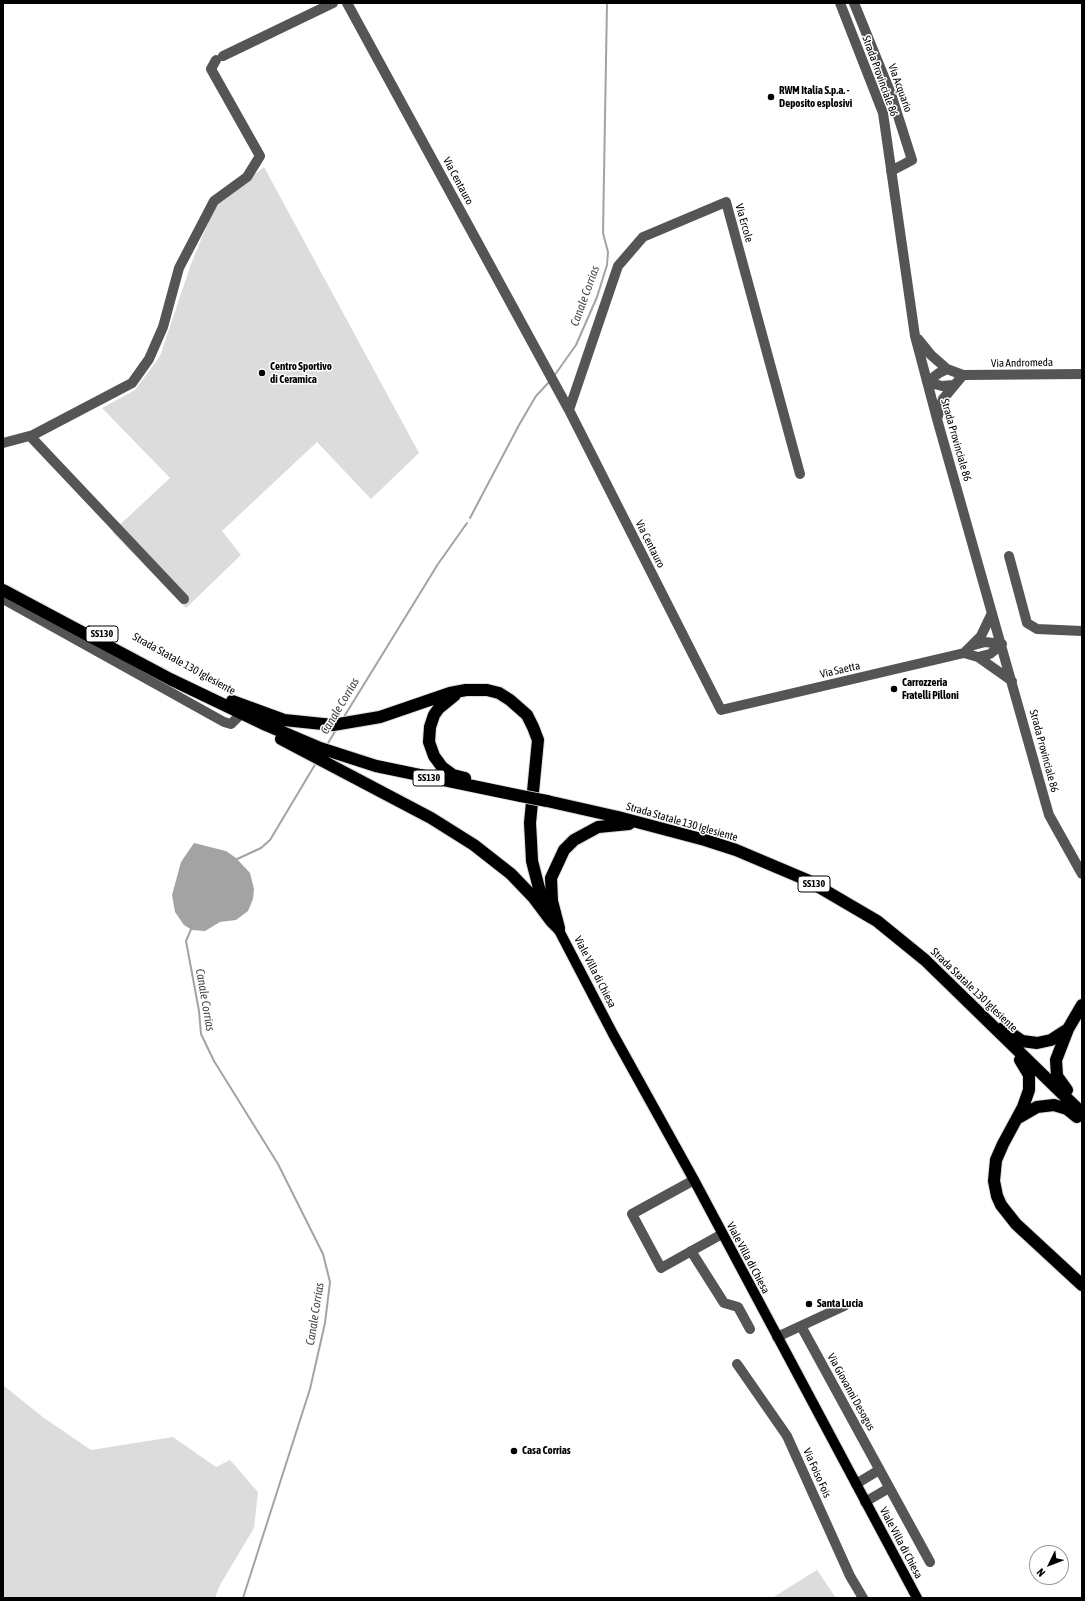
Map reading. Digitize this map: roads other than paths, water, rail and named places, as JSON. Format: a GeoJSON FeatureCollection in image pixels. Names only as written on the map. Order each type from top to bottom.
{"type":"FeatureCollection","features":[{"type":"Feature","properties":{"kind":"highway","name":"Strada Statale 130 Iglesiente"},"geometry":{"type":"LineString","coordinates":[[3,581],[200,687],[266,726]]}},
{"type":"Feature","properties":{"kind":"highway","name":"Strada Statale 130 Iglesiente"},"geometry":{"type":"LineString","coordinates":[[3,590],[170,679],[317,752],[341,755],[395,771],[547,801],[620,820],[678,832],[736,850],[807,880],[877,921],[925,960],[1082,1113]]}},
{"type":"Feature","properties":{"kind":"highway"},"geometry":{"type":"LineString","coordinates":[[170,679],[239,716],[317,752],[333,767],[431,818],[474,845],[511,874],[533,897],[559,929]]}},
{"type":"Feature","properties":{"kind":"highway"},"geometry":{"type":"LineString","coordinates":[[200,687],[256,711],[284,720],[334,725],[380,717],[458,692],[477,690],[499,693],[519,707],[533,726],[538,740],[538,756],[530,823],[532,861],[541,896]]}},
{"type":"Feature","properties":{"kind":"highway"},"geometry":{"type":"LineString","coordinates":[[458,692],[439,708],[430,728],[429,742],[437,762],[453,775],[499,785],[520,796]]}},
{"type":"Feature","properties":{"kind":"highway"},"geometry":{"type":"LineString","coordinates":[[559,929],[552,901],[551,878],[564,850],[574,840],[592,830],[620,820]]}},
{"type":"Feature","properties":{"kind":"highway"},"geometry":{"type":"LineString","coordinates":[[960,994],[988,1013],[1010,1033],[1030,1043],[1044,1043],[1068,1029]]}},
{"type":"Feature","properties":{"kind":"highway"},"geometry":{"type":"LineString","coordinates":[[960,994],[979,1020],[1026,1068],[1030,1080],[1029,1090],[1017,1119],[996,1160],[994,1180],[997,1196],[1001,1205],[1016,1224],[1082,1285]]}},
{"type":"Feature","properties":{"kind":"highway"},"geometry":{"type":"LineString","coordinates":[[1082,1005],[1068,1029],[1056,1060],[1057,1076],[1061,1084],[1082,1106]]}},
{"type":"Feature","properties":{"kind":"highway"},"geometry":{"type":"LineString","coordinates":[[1017,1119],[1037,1107],[1054,1105],[1067,1109],[1082,1122]]}},
{"type":"Feature","properties":{"kind":"main road","name":"Viale Villa di Chiesa"},"geometry":{"type":"LineString","coordinates":[[541,896],[613,1034],[694,1180],[917,1598]]}},
{"type":"Feature","properties":{"kind":"street"},"geometry":{"type":"LineString","coordinates":[[3,443],[30,436],[132,383],[149,359],[163,327],[179,268],[214,201],[247,177],[260,156],[211,69],[219,58],[333,3]]}},
{"type":"Feature","properties":{"kind":"street","name":"Via Centauro"},"geometry":{"type":"LineString","coordinates":[[348,3],[557,388],[721,710]]}},
{"type":"Feature","properties":{"kind":"street","name":"Strada Provinciale 86"},"geometry":{"type":"LineString","coordinates":[[840,3],[883,113],[916,336],[937,419],[1002,644],[1049,815],[1082,874]]}},
{"type":"Feature","properties":{"kind":"street","name":"Via Acquario"},"geometry":{"type":"LineString","coordinates":[[854,3],[891,94],[912,160],[891,171]]}},
{"type":"Feature","properties":{"kind":"street","name":"Via Ercole"},"geometry":{"type":"LineString","coordinates":[[568,410],[618,266],[643,237],[726,202],[800,474]]}},
{"type":"Feature","properties":{"kind":"street","name":"Via Andromeda"},"geometry":{"type":"LineString","coordinates":[[916,336],[931,355],[947,370],[963,376],[1082,374]]}},
{"type":"Feature","properties":{"kind":"street"},"geometry":{"type":"LineString","coordinates":[[927,382],[939,373],[947,370]]}},
{"type":"Feature","properties":{"kind":"street"},"geometry":{"type":"LineString","coordinates":[[937,419],[943,399],[953,385],[963,376]]}},
{"type":"Feature","properties":{"kind":"street"},"geometry":{"type":"LineString","coordinates":[[927,382],[942,386],[953,385]]}},
{"type":"Feature","properties":{"kind":"street"},"geometry":{"type":"LineString","coordinates":[[30,436],[184,599]]}},
{"type":"Feature","properties":{"kind":"street"},"geometry":{"type":"LineString","coordinates":[[1009,556],[1027,623],[1037,629],[1082,631]]}},
{"type":"Feature","properties":{"kind":"street"},"geometry":{"type":"LineString","coordinates":[[3,599],[224,722],[231,724],[239,716]]}},
{"type":"Feature","properties":{"kind":"street","name":"Via Saetta"},"geometry":{"type":"LineString","coordinates":[[721,710],[964,653],[981,636],[992,613]]}},
{"type":"Feature","properties":{"kind":"street"},"geometry":{"type":"LineString","coordinates":[[974,644],[985,642],[1002,644]]}},
{"type":"Feature","properties":{"kind":"street"},"geometry":{"type":"LineString","coordinates":[[978,657],[990,654],[1002,644]]}},
{"type":"Feature","properties":{"kind":"street","name":"Via Saetta"},"geometry":{"type":"LineString","coordinates":[[964,653],[978,657],[1012,681]]}},
{"type":"Feature","properties":{"kind":"street"},"geometry":{"type":"LineString","coordinates":[[694,1180],[632,1214],[661,1268],[722,1234]]}},
{"type":"Feature","properties":{"kind":"street"},"geometry":{"type":"LineString","coordinates":[[691,1251],[724,1303],[738,1307],[750,1329]]}},
{"type":"Feature","properties":{"kind":"street"},"geometry":{"type":"LineString","coordinates":[[777,1337],[844,1306]]}},
{"type":"Feature","properties":{"kind":"street","name":"Via Giovanni Desogus"},"geometry":{"type":"LineString","coordinates":[[801,1326],[930,1562]]}},
{"type":"Feature","properties":{"kind":"street","name":"Via Foiso Fois"},"geometry":{"type":"LineString","coordinates":[[737,1364],[787,1436],[850,1576],[863,1598]]}},
{"type":"Feature","properties":{"kind":"street"},"geometry":{"type":"LineString","coordinates":[[856,1484],[879,1470]]}},
{"type":"Feature","properties":{"kind":"street"},"geometry":{"type":"LineString","coordinates":[[865,1502],[889,1488]]}},
{"type":"Feature","properties":{"kind":"waterway","name":"Canale Corrias"},"geometry":{"type":"LineString","coordinates":[[554,376],[576,345],[597,297],[607,265],[608,252],[603,233],[607,3]]}},
{"type":"Feature","properties":{"kind":"waterway","name":"Canale Corrias"},"geometry":{"type":"LineString","coordinates":[[470,518],[519,425],[536,396],[550,381]]}},
{"type":"Feature","properties":{"kind":"waterway","name":"Canale Corrias"},"geometry":{"type":"LineString","coordinates":[[342,720],[438,564],[467,523]]}},
{"type":"Feature","properties":{"kind":"waterway","name":"Canale Corrias"},"geometry":{"type":"LineString","coordinates":[[327,745],[337,728]]}},
{"type":"Feature","properties":{"kind":"waterway","name":"Canale Corrias"},"geometry":{"type":"LineString","coordinates":[[235,860],[261,848],[270,840],[316,763]]}},
{"type":"Feature","properties":{"kind":"waterway","name":"Canale Corrias"},"geometry":{"type":"LineString","coordinates":[[192,927],[186,941],[199,1011],[201,1034],[214,1061],[278,1164],[323,1254],[330,1282],[325,1323],[310,1389],[243,1598]]}},
{"type":"Feature","properties":{"kind":"place","name":"RWM Italia S.p.a. - Deposito esplosivi"},"geometry":{"type":"Point","coordinates":[771,97]}},
{"type":"Feature","properties":{"kind":"place","name":"Centro Sportivo di Ceramica"},"geometry":{"type":"Point","coordinates":[262,373]}},
{"type":"Feature","properties":{"kind":"place","name":"Carrozzeria Fratelli Pilloni"},"geometry":{"type":"Point","coordinates":[894,689]}},
{"type":"Feature","properties":{"kind":"place","name":"Santa Lucia"},"geometry":{"type":"Point","coordinates":[809,1304]}},
{"type":"Feature","properties":{"kind":"place","name":"Casa Corrias"},"geometry":{"type":"Point","coordinates":[514,1451]}}]}
